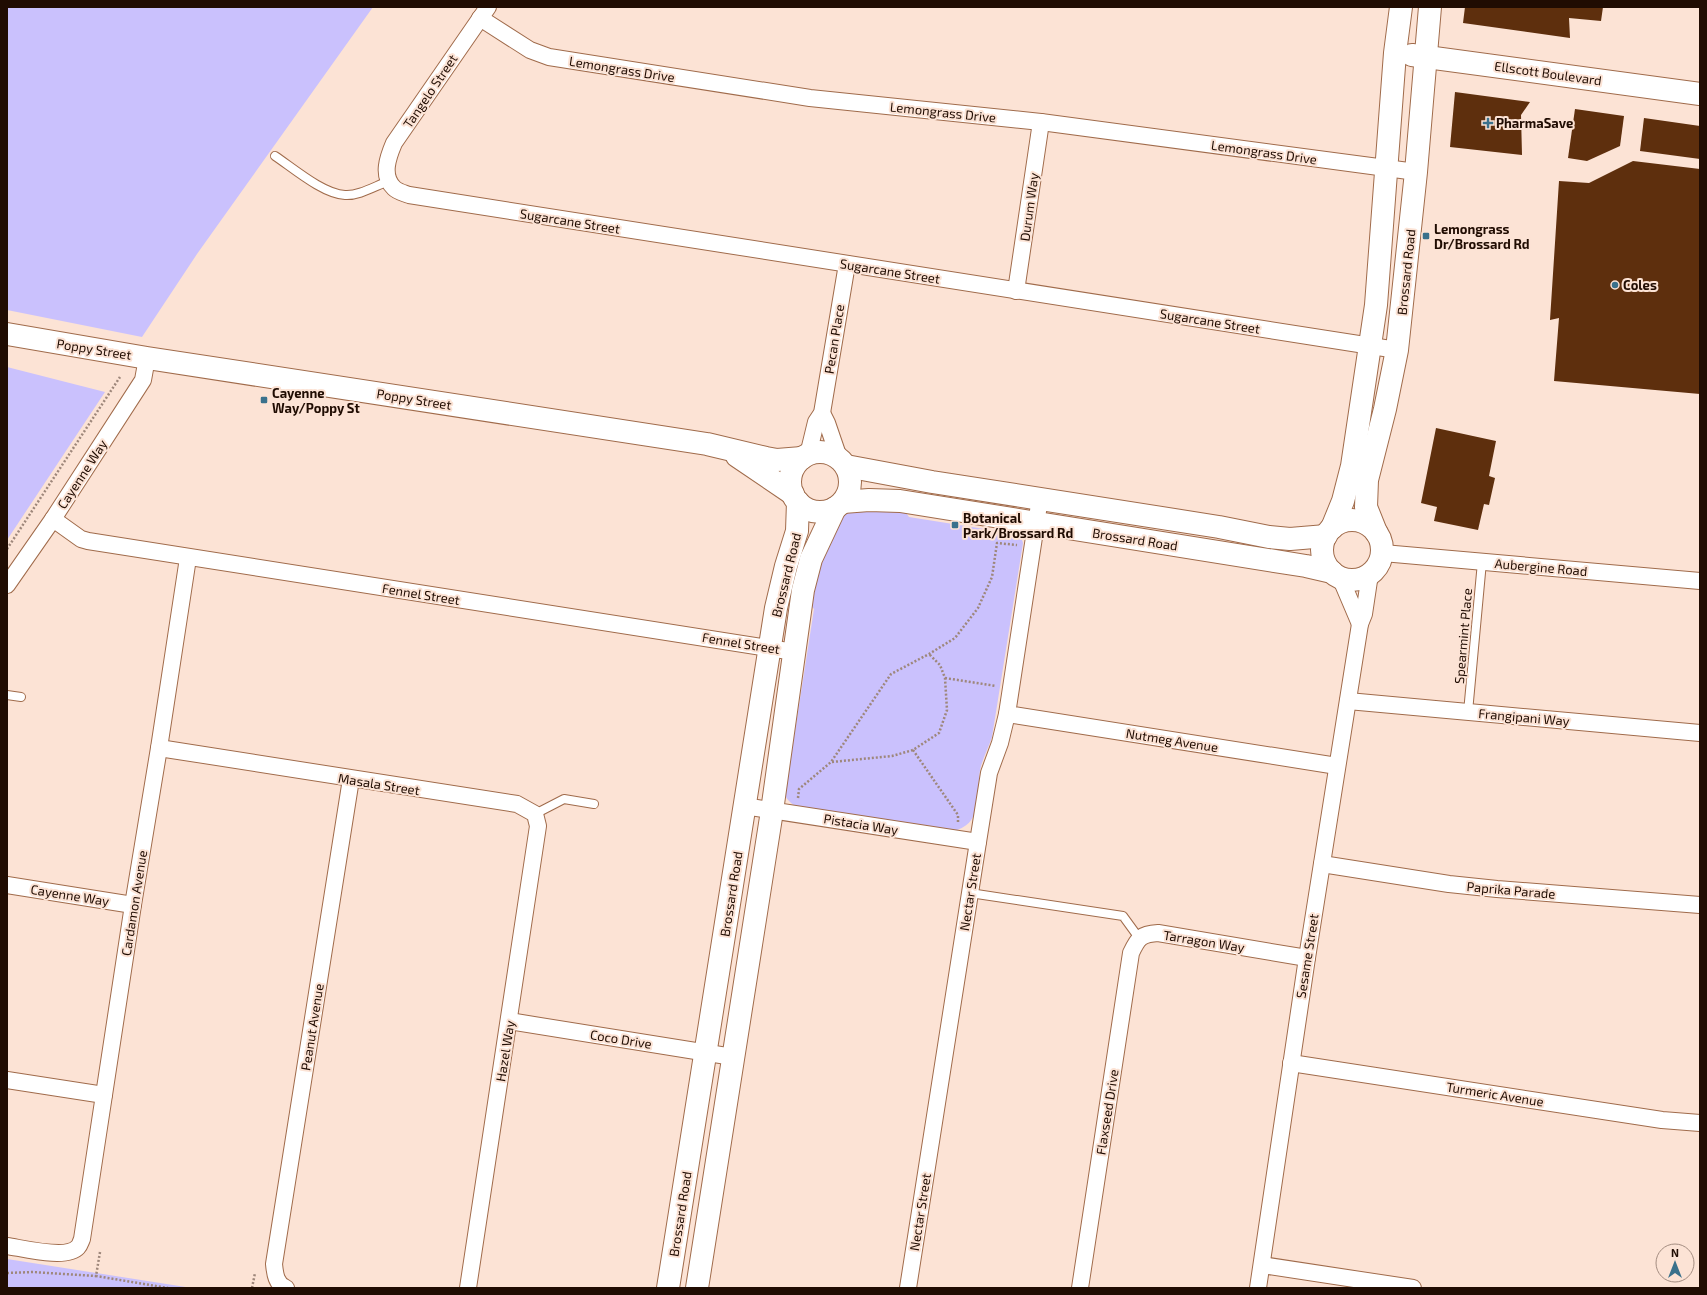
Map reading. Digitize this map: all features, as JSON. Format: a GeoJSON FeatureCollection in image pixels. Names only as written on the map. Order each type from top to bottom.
{"type":"FeatureCollection","features":[{"type":"Feature","properties":{"kind":"street","name":"Brossard Road"},"geometry":{"type":"LineString","coordinates":[[842,462],[909,479],[1040,498],[1219,527],[1269,537],[1290,539],[1329,532],[1343,502],[1352,466],[1376,305],[1388,168],[1395,53],[1401,7]]}},
{"type":"Feature","properties":{"kind":"street","name":"Brossard Road"},"geometry":{"type":"LineString","coordinates":[[1376,532],[1366,507],[1366,480],[1385,410],[1397,350],[1416,172],[1430,7]]}},
{"type":"Feature","properties":{"kind":"street","name":"Lemongrass Drive"},"geometry":{"type":"LineString","coordinates":[[484,13],[530,50],[549,58],[810,98],[1041,122],[1416,172]]}},
{"type":"Feature","properties":{"kind":"street","name":"Tangelo Street"},"geometry":{"type":"LineString","coordinates":[[389,181],[387,170],[389,156],[394,143],[484,13]]}},
{"type":"Feature","properties":{"kind":"street","name":"Ellscott Boulevard"},"geometry":{"type":"LineString","coordinates":[[1395,53],[1700,94]]}},
{"type":"Feature","properties":{"kind":"street","name":"Durum Way"},"geometry":{"type":"LineString","coordinates":[[1016,291],[1041,122]]}},
{"type":"Feature","properties":{"kind":"street","name":"Sugarcane Street"},"geometry":{"type":"LineString","coordinates":[[389,181],[395,189],[409,195],[1397,350]]}},
{"type":"Feature","properties":{"kind":"street","name":"Pecan Place"},"geometry":{"type":"LineString","coordinates":[[805,456],[816,422],[822,413],[847,264]]}},
{"type":"Feature","properties":{"kind":"street","name":"Poppy Street"},"geometry":{"type":"LineString","coordinates":[[7,334],[147,358],[707,444],[777,460],[805,456]]}},
{"type":"Feature","properties":{"kind":"street","name":"Cayenne Way"},"geometry":{"type":"LineString","coordinates":[[7,585],[53,519],[143,380],[147,358]]}},
{"type":"Feature","properties":{"kind":"street"},"geometry":{"type":"LineString","coordinates":[[822,413],[842,462],[850,475],[848,494],[839,505],[825,511],[815,511],[806,508],[795,498],[790,484],[791,474],[795,465],[805,456],[824,452],[842,462]]}},
{"type":"Feature","properties":{"kind":"street","name":"Poppy Street"},"geometry":{"type":"LineString","coordinates":[[726,448],[795,498]]}},
{"type":"Feature","properties":{"kind":"street","name":"Brossard Road"},"geometry":{"type":"LineString","coordinates":[[668,1288],[780,585],[797,531],[795,498]]}},
{"type":"Feature","properties":{"kind":"street","name":"Nectar Street"},"geometry":{"type":"LineString","coordinates":[[908,1288],[989,773],[1000,743],[1007,714],[1040,498]]}},
{"type":"Feature","properties":{"kind":"street","name":"Brossard Road"},"geometry":{"type":"LineString","coordinates":[[697,1288],[772,811],[803,590],[811,559],[839,505],[869,500],[900,502],[1306,566],[1336,575]]}},
{"type":"Feature","properties":{"kind":"street","name":"Fennel Street"},"geometry":{"type":"LineString","coordinates":[[53,519],[81,539],[88,541],[188,558],[794,652]]}},
{"type":"Feature","properties":{"kind":"street"},"geometry":{"type":"LineString","coordinates":[[1336,575],[1350,580],[1360,579],[1376,569],[1382,553],[1380,541],[1376,532],[1369,525],[1360,521],[1345,522],[1329,532],[1323,545],[1323,555],[1326,564],[1336,575],[1360,624]]}},
{"type":"Feature","properties":{"kind":"street","name":"Aubergine Road"},"geometry":{"type":"LineString","coordinates":[[1382,553],[1700,581]]}},
{"type":"Feature","properties":{"kind":"street","name":"Cardamon Avenue"},"geometry":{"type":"LineString","coordinates":[[7,1246],[52,1253],[68,1253],[78,1248],[82,1239],[188,558]]}},
{"type":"Feature","properties":{"kind":"street","name":"Sesame Street"},"geometry":{"type":"LineString","coordinates":[[1258,1288],[1306,958],[1360,624],[1364,614],[1370,574]]}},
{"type":"Feature","properties":{"kind":"street","name":"Frangipani Way"},"geometry":{"type":"LineString","coordinates":[[1348,701],[1700,733]]}},
{"type":"Feature","properties":{"kind":"street","name":"Nutmeg Avenue"},"geometry":{"type":"LineString","coordinates":[[1007,714],[1337,766]]}},
{"type":"Feature","properties":{"kind":"street","name":"Masala Street"},"geometry":{"type":"LineString","coordinates":[[159,748],[517,804],[535,814]]}},
{"type":"Feature","properties":{"kind":"street","name":"Peanut Avenue"},"geometry":{"type":"LineString","coordinates":[[286,1288],[278,1282],[275,1275],[274,1264],[350,779]]}},
{"type":"Feature","properties":{"kind":"street","name":"Pistacia Way"},"geometry":{"type":"LineString","coordinates":[[744,806],[978,842]]}},
{"type":"Feature","properties":{"kind":"street","name":"Hazel Way"},"geometry":{"type":"LineString","coordinates":[[468,1288],[510,1021],[538,826],[535,814]]}},
{"type":"Feature","properties":{"kind":"street","name":"Paprika Parade"},"geometry":{"type":"LineString","coordinates":[[1322,864],[1449,884],[1700,906]]}},
{"type":"Feature","properties":{"kind":"street","name":"Cayenne Way"},"geometry":{"type":"LineString","coordinates":[[7,885],[133,905]]}},
{"type":"Feature","properties":{"kind":"street","name":"Tarragon Way"},"geometry":{"type":"LineString","coordinates":[[1139,938],[1147,933],[1158,933],[1306,958]]}},
{"type":"Feature","properties":{"kind":"street","name":"Flaxseed Drive"},"geometry":{"type":"LineString","coordinates":[[1080,1288],[1131,953],[1139,938]]}},
{"type":"Feature","properties":{"kind":"street","name":"Coco Drive"},"geometry":{"type":"LineString","coordinates":[[510,1021],[733,1056]]}},
{"type":"Feature","properties":{"kind":"street","name":"Turmeric Avenue"},"geometry":{"type":"LineString","coordinates":[[1291,1063],[1662,1120],[1700,1123]]}},
{"type":"Feature","properties":{"kind":"street"},"geometry":{"type":"LineString","coordinates":[[7,1080],[104,1095]]}},
{"type":"Feature","properties":{"kind":"street"},"geometry":{"type":"LineString","coordinates":[[1262,1265],[1413,1288]]}},
{"type":"Feature","properties":{"kind":"lane"},"geometry":{"type":"LineString","coordinates":[[274,156],[335,194],[345,195],[357,193],[389,181]]}},
{"type":"Feature","properties":{"kind":"lane","name":"Spearmint Place"},"geometry":{"type":"LineString","coordinates":[[1468,712],[1482,562]]}},
{"type":"Feature","properties":{"kind":"lane"},"geometry":{"type":"LineString","coordinates":[[7,695],[21,698]]}},
{"type":"Feature","properties":{"kind":"lane"},"geometry":{"type":"LineString","coordinates":[[535,814],[564,798],[594,804]]}},
{"type":"Feature","properties":{"kind":"lane"},"geometry":{"type":"LineString","coordinates":[[970,893],[1123,916],[1139,938]]}},
{"type":"Feature","properties":{"kind":"path"},"geometry":{"type":"LineString","coordinates":[[7,549],[120,377]]}},
{"type":"Feature","properties":{"kind":"path"},"geometry":{"type":"LineString","coordinates":[[795,814],[800,789],[832,762],[890,674],[929,654],[955,638],[978,608],[992,577],[997,543],[1032,547]]}},
{"type":"Feature","properties":{"kind":"path"},"geometry":{"type":"LineString","coordinates":[[832,762],[892,756],[913,750],[939,733],[947,710],[945,678],[940,665],[929,654]]}},
{"type":"Feature","properties":{"kind":"path"},"geometry":{"type":"LineString","coordinates":[[945,678],[1010,689]]}},
{"type":"Feature","properties":{"kind":"path"},"geometry":{"type":"LineString","coordinates":[[913,750],[958,815],[958,840]]}},
{"type":"Feature","properties":{"kind":"path"},"geometry":{"type":"LineString","coordinates":[[96,1276],[100,1252]]}},
{"type":"Feature","properties":{"kind":"path"},"geometry":{"type":"LineString","coordinates":[[7,1273],[33,1272],[96,1276],[168,1288]]}},
{"type":"Feature","properties":{"kind":"path"},"geometry":{"type":"LineString","coordinates":[[252,1288],[255,1273]]}},
{"type":"Feature","properties":{"kind":"shaded area"},"geometry":{"type":"Polygon","coordinates":[[[7,7],[373,7],[197,254],[142,337],[7,310],[7,7]]]}},
{"type":"Feature","properties":{"kind":"shaded area"},"geometry":{"type":"Polygon","coordinates":[[[7,367],[105,392],[7,540],[7,367]]]}},
{"type":"Feature","properties":{"kind":"shaded area"},"geometry":{"type":"Polygon","coordinates":[[[901,506],[909,517],[997,531],[1003,526],[1011,528],[1018,532],[1023,543],[992,737],[981,766],[975,812],[972,819],[966,826],[957,830],[795,806],[789,801],[784,792],[783,780],[788,776],[814,609],[807,601],[812,575],[843,515],[856,508],[901,506]]]}},
{"type":"Feature","properties":{"kind":"shaded area"},"geometry":{"type":"Polygon","coordinates":[[[7,1259],[192,1288],[7,1288],[7,1259]]]}},
{"type":"Feature","properties":{"kind":"building"},"geometry":{"type":"Polygon","coordinates":[[[1465,7],[1603,7],[1601,21],[1569,18],[1570,38],[1463,23],[1465,7]]]}},
{"type":"Feature","properties":{"kind":"building"},"geometry":{"type":"Polygon","coordinates":[[[1455,92],[1530,102],[1521,115],[1522,155],[1450,147],[1455,92]]]}},
{"type":"Feature","properties":{"kind":"building"},"geometry":{"type":"Polygon","coordinates":[[[1575,109],[1624,116],[1620,146],[1587,161],[1568,158],[1575,109]]]}},
{"type":"Feature","properties":{"kind":"building"},"geometry":{"type":"Polygon","coordinates":[[[1644,118],[1700,126],[1700,159],[1640,151],[1644,118]]]}},
{"type":"Feature","properties":{"kind":"building"},"geometry":{"type":"Polygon","coordinates":[[[1633,161],[1700,169],[1700,394],[1554,381],[1559,318],[1550,320],[1559,181],[1589,183],[1633,161]]]}},
{"type":"Feature","properties":{"kind":"building"},"geometry":{"type":"Polygon","coordinates":[[[1436,428],[1496,441],[1489,476],[1495,478],[1489,505],[1484,504],[1478,530],[1434,521],[1437,507],[1421,503],[1436,428]]]}},
{"type":"Feature","properties":{"kind":"place","name":"PharmaSave"},"geometry":{"type":"Point","coordinates":[1488,123]}},
{"type":"Feature","properties":{"kind":"place","name":"Lemongrass Dr/Brossard Rd"},"geometry":{"type":"Point","coordinates":[1426,236]}},
{"type":"Feature","properties":{"kind":"place","name":"Coles"},"geometry":{"type":"Point","coordinates":[1615,285]}},
{"type":"Feature","properties":{"kind":"place","name":"Cayenne Way/Poppy St"},"geometry":{"type":"Point","coordinates":[264,400]}},
{"type":"Feature","properties":{"kind":"place","name":"Botanical Park/Brossard Rd"},"geometry":{"type":"Point","coordinates":[955,525]}}]}
